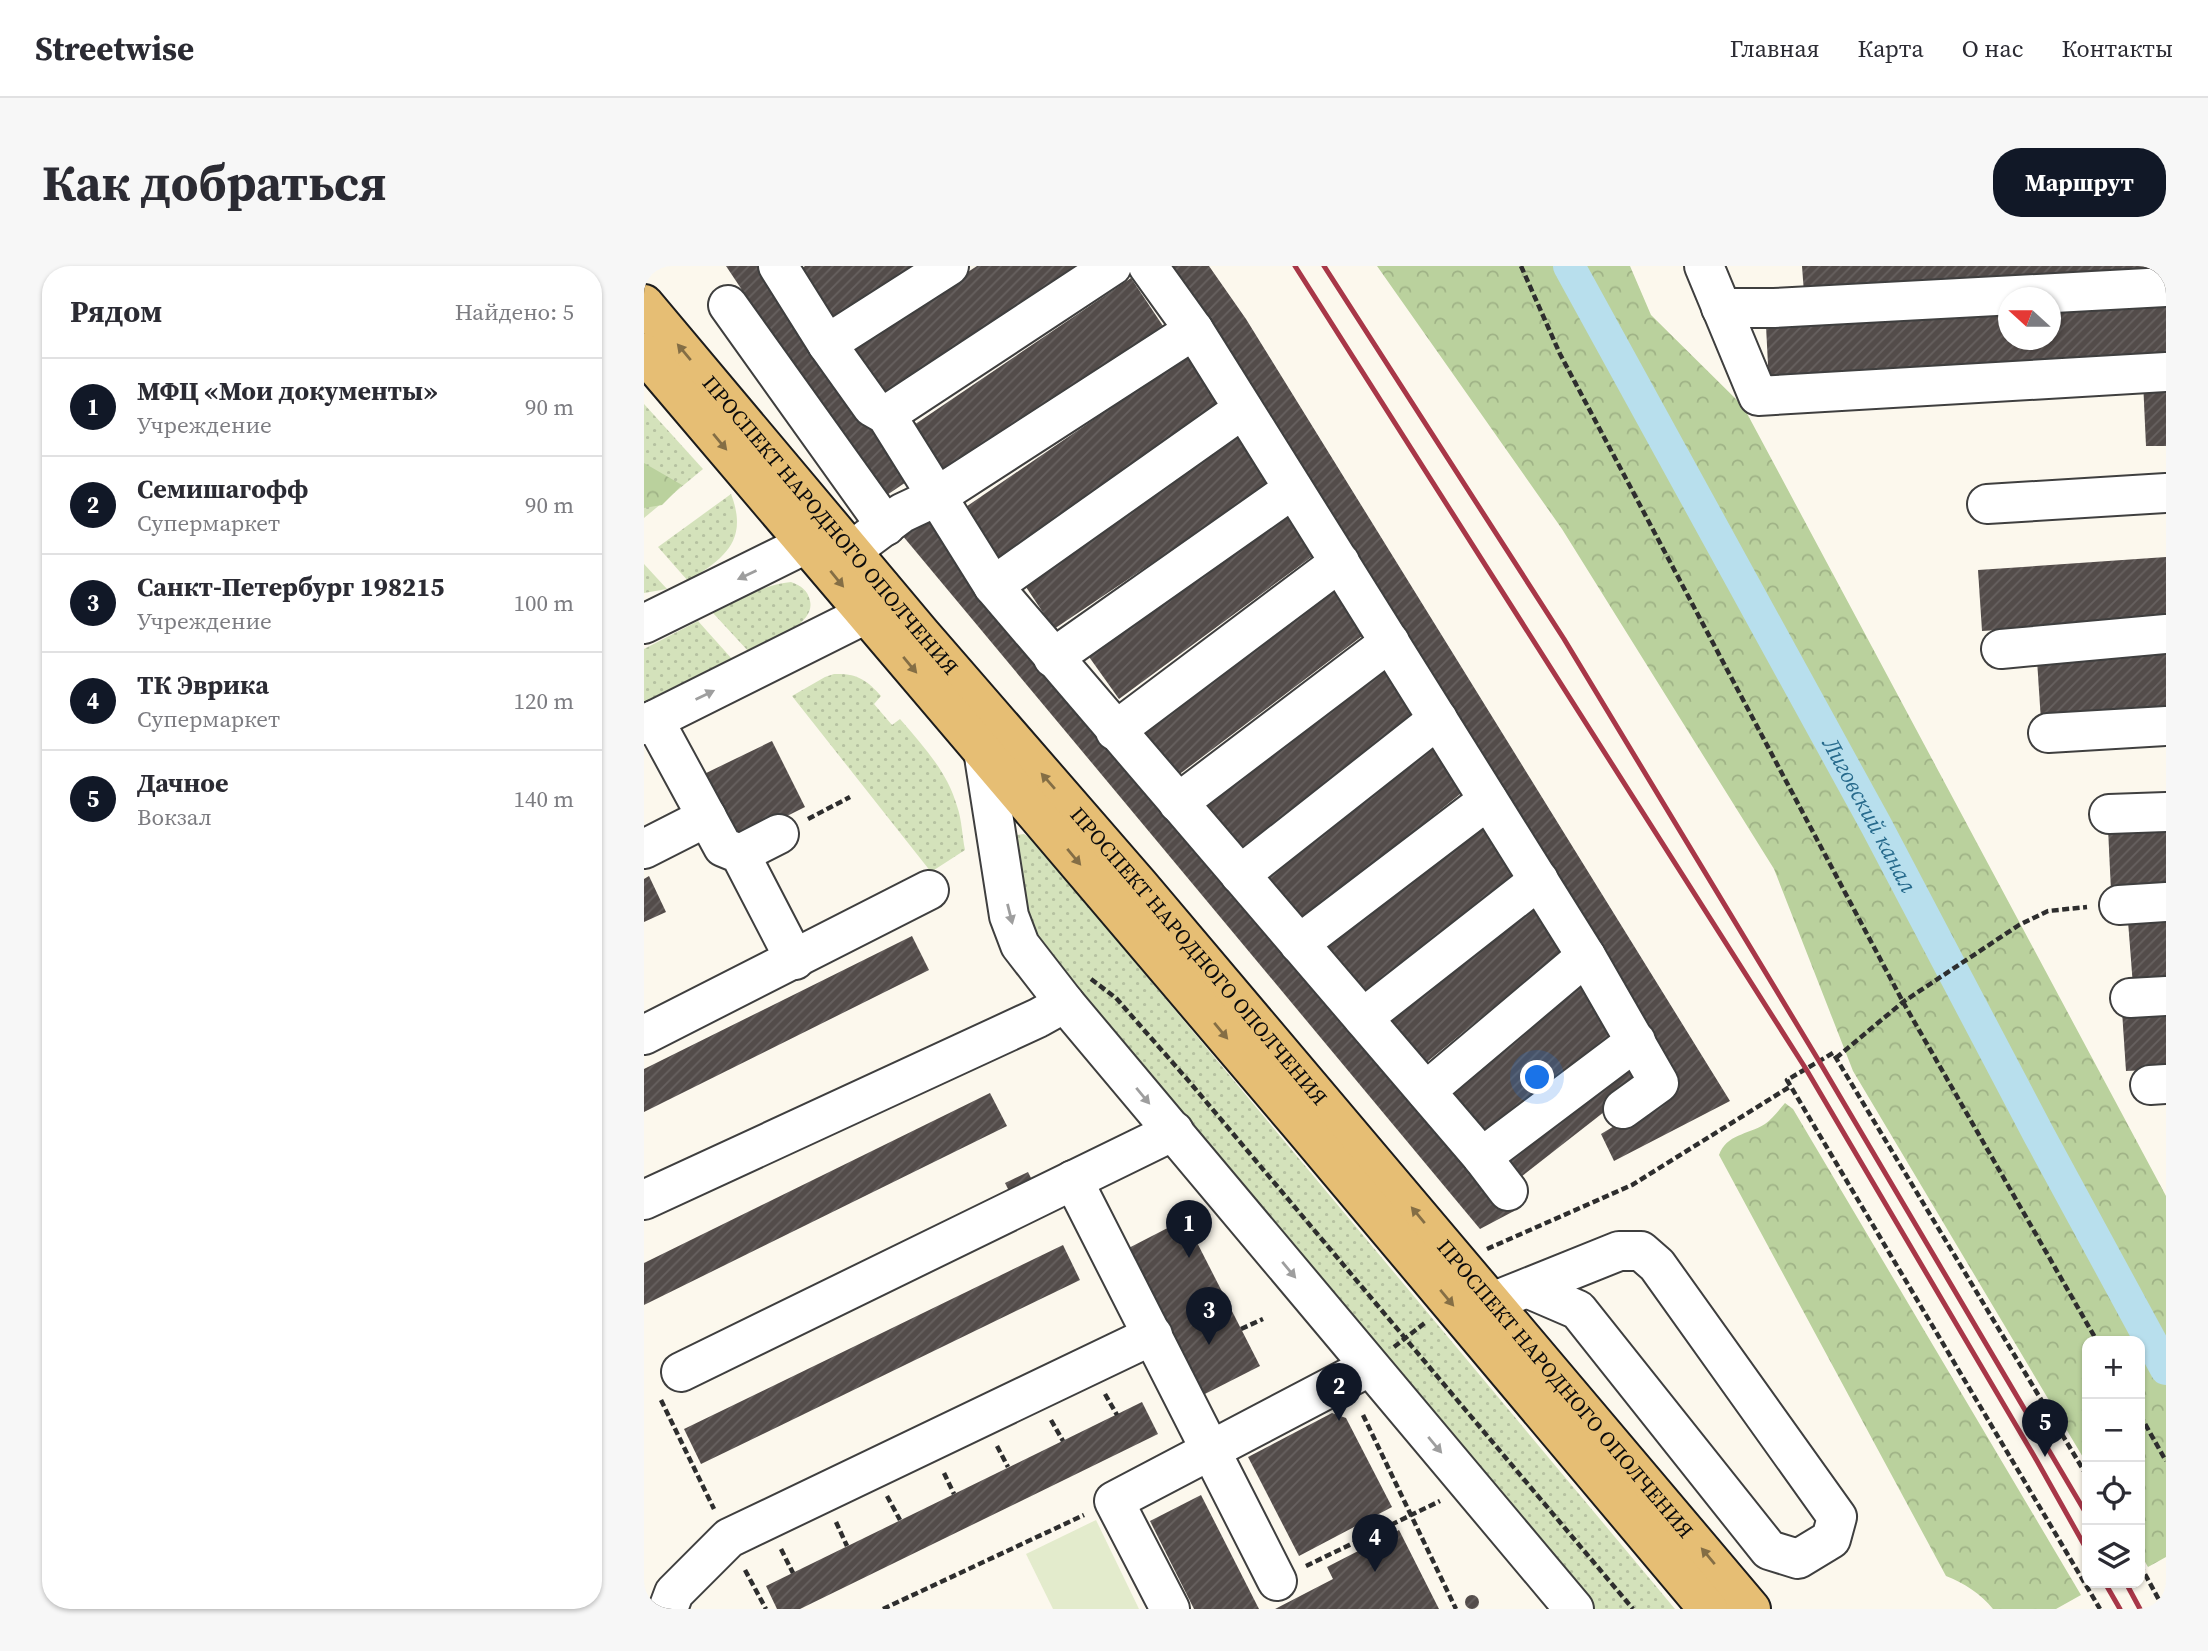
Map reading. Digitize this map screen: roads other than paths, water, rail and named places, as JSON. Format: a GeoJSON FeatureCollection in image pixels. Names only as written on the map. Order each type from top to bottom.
{"type":"FeatureCollection","features":[{"type":"Feature","properties":{"kind":"main road","name":"ПРОСПЕКТ НАРОДНОГО ОПОЛЧЕНИЯ"},"geometry":{"type":"LineString","coordinates":[[644,304],[832,543],[983,750],[1708,1609]]}},
{"type":"Feature","properties":{"kind":"main road","name":"ПРОСПЕКТ НАРОДНОГО ОПОЛЧЕНИЯ"},"geometry":{"type":"LineString","coordinates":[[644,353],[832,543]]}},
{"type":"Feature","properties":{"kind":"main road","name":"ПРОСПЕКТ НАРОДНОГО ОПОЛЧЕНИЯ"},"geometry":{"type":"LineString","coordinates":[[873,600],[1139,885],[1751,1609]]}},
{"type":"Feature","properties":{"kind":"street"},"geometry":{"type":"LineString","coordinates":[[778,266],[827,344],[872,407],[886,415],[993,586],[1426,1091],[1508,1191]]}},
{"type":"Feature","properties":{"kind":"street"},"geometry":{"type":"LineString","coordinates":[[827,344],[949,266]]}},
{"type":"Feature","properties":{"kind":"street"},"geometry":{"type":"LineString","coordinates":[[886,415],[1112,266]]}},
{"type":"Feature","properties":{"kind":"street"},"geometry":{"type":"LineString","coordinates":[[1147,266],[1194,330],[1587,956],[1636,1041],[1659,1083],[1623,1109]]}},
{"type":"Feature","properties":{"kind":"street"},"geometry":{"type":"LineString","coordinates":[[1704,266],[1758,396],[2166,372]]}},
{"type":"Feature","properties":{"kind":"street"},"geometry":{"type":"LineString","coordinates":[[1721,309],[2166,287]]}},
{"type":"Feature","properties":{"kind":"street"},"geometry":{"type":"LineString","coordinates":[[728,305],[886,526]]}},
{"type":"Feature","properties":{"kind":"street"},"geometry":{"type":"LineString","coordinates":[[644,624],[832,543],[886,526],[902,513],[936,497],[1194,330]]}},
{"type":"Feature","properties":{"kind":"street"},"geometry":{"type":"LineString","coordinates":[[993,586],[1243,409]]}},
{"type":"Feature","properties":{"kind":"street"},"geometry":{"type":"LineString","coordinates":[[1053,658],[1293,489]]}},
{"type":"Feature","properties":{"kind":"street"},"geometry":{"type":"LineString","coordinates":[[1987,504],[2166,493]]}},
{"type":"Feature","properties":{"kind":"street"},"geometry":{"type":"LineString","coordinates":[[1115,731],[1340,562]]}},
{"type":"Feature","properties":{"kind":"street"},"geometry":{"type":"LineString","coordinates":[[794,960],[740,854],[723,847],[708,817],[649,723],[873,600]]}},
{"type":"Feature","properties":{"kind":"street"},"geometry":{"type":"LineString","coordinates":[[2001,649],[2166,634]]}},
{"type":"Feature","properties":{"kind":"street"},"geometry":{"type":"LineString","coordinates":[[1178,803],[1390,642]]}},
{"type":"Feature","properties":{"kind":"street"},"geometry":{"type":"LineString","coordinates":[[1240,875],[1438,719]]}},
{"type":"Feature","properties":{"kind":"street"},"geometry":{"type":"LineString","coordinates":[[2048,733],[2166,726]]}},
{"type":"Feature","properties":{"kind":"street"},"geometry":{"type":"LineString","coordinates":[[983,750],[1009,916],[1020,945],[1077,990],[1174,1131],[1358,1373],[1574,1609]]}},
{"type":"Feature","properties":{"kind":"street"},"geometry":{"type":"LineString","coordinates":[[1299,944],[1488,800]]}},
{"type":"Feature","properties":{"kind":"street"},"geometry":{"type":"LineString","coordinates":[[2109,814],[2166,812]]}},
{"type":"Feature","properties":{"kind":"street"},"geometry":{"type":"LineString","coordinates":[[644,849],[708,817]]}},
{"type":"Feature","properties":{"kind":"street"},"geometry":{"type":"LineString","coordinates":[[740,854],[779,834]]}},
{"type":"Feature","properties":{"kind":"street"},"geometry":{"type":"LineString","coordinates":[[1363,1017],[1539,880]]}},
{"type":"Feature","properties":{"kind":"street"},"geometry":{"type":"LineString","coordinates":[[644,1035],[929,890]]}},
{"type":"Feature","properties":{"kind":"street"},"geometry":{"type":"LineString","coordinates":[[2119,905],[2166,902]]}},
{"type":"Feature","properties":{"kind":"street"},"geometry":{"type":"LineString","coordinates":[[1426,1091],[1587,956]]}},
{"type":"Feature","properties":{"kind":"street"},"geometry":{"type":"LineString","coordinates":[[644,1200],[1038,1018],[1077,990]]}},
{"type":"Feature","properties":{"kind":"street"},"geometry":{"type":"LineString","coordinates":[[1482,1157],[1636,1041]]}},
{"type":"Feature","properties":{"kind":"street"},"geometry":{"type":"LineString","coordinates":[[670,1385],[1174,1131]]}},
{"type":"Feature","properties":{"kind":"street"},"geometry":{"type":"LineString","coordinates":[[1073,1180],[1212,1449],[1291,1574]]}},
{"type":"Feature","properties":{"kind":"street"},"geometry":{"type":"LineString","coordinates":[[1492,1302],[1619,1251],[1641,1251],[1657,1265],[1836,1517],[1831,1539],[1798,1559],[1769,1550],[1578,1310],[1527,1288]]}},
{"type":"Feature","properties":{"kind":"street"},"geometry":{"type":"LineString","coordinates":[[662,1598],[729,1538],[1153,1335]]}},
{"type":"Feature","properties":{"kind":"street"},"geometry":{"type":"LineString","coordinates":[[1170,1609],[1114,1501],[1358,1373]]}},
{"type":"Feature","properties":{"kind":"waterway","name":"Лиговский канал"},"geometry":{"type":"LineString","coordinates":[[1569,266],[1876,825],[2166,1369]]}},
{"type":"Feature","properties":{"kind":"railway"},"geometry":{"type":"LineString","coordinates":[[1295,266],[1806,1069],[2082,1541]]}},
{"type":"Feature","properties":{"kind":"railway"},"geometry":{"type":"LineString","coordinates":[[1324,266],[1564,639],[1819,1061],[2082,1507]]}},
{"type":"Feature","properties":{"kind":"railway"},"geometry":{"type":"LineString","coordinates":[[2108,1588],[2120,1609]]}},
{"type":"Feature","properties":{"kind":"railway"},"geometry":{"type":"LineString","coordinates":[[2129,1588],[2140,1609]]}},
{"type":"Feature","properties":{"kind":"place","name":"МФЦ «Мои документы»"},"geometry":{"type":"Point","coordinates":[1189,1258]}},
{"type":"Feature","properties":{"kind":"place","name":"Санкт-Петербург 198215"},"geometry":{"type":"Point","coordinates":[1209,1345]}},
{"type":"Feature","properties":{"kind":"place","name":"Семишагофф"},"geometry":{"type":"Point","coordinates":[1339,1421]}},
{"type":"Feature","properties":{"kind":"place","name":"Дачное"},"geometry":{"type":"Point","coordinates":[2045,1457]}},
{"type":"Feature","properties":{"kind":"place","name":"ТК Эврика"},"geometry":{"type":"Point","coordinates":[1375,1572]}}]}
